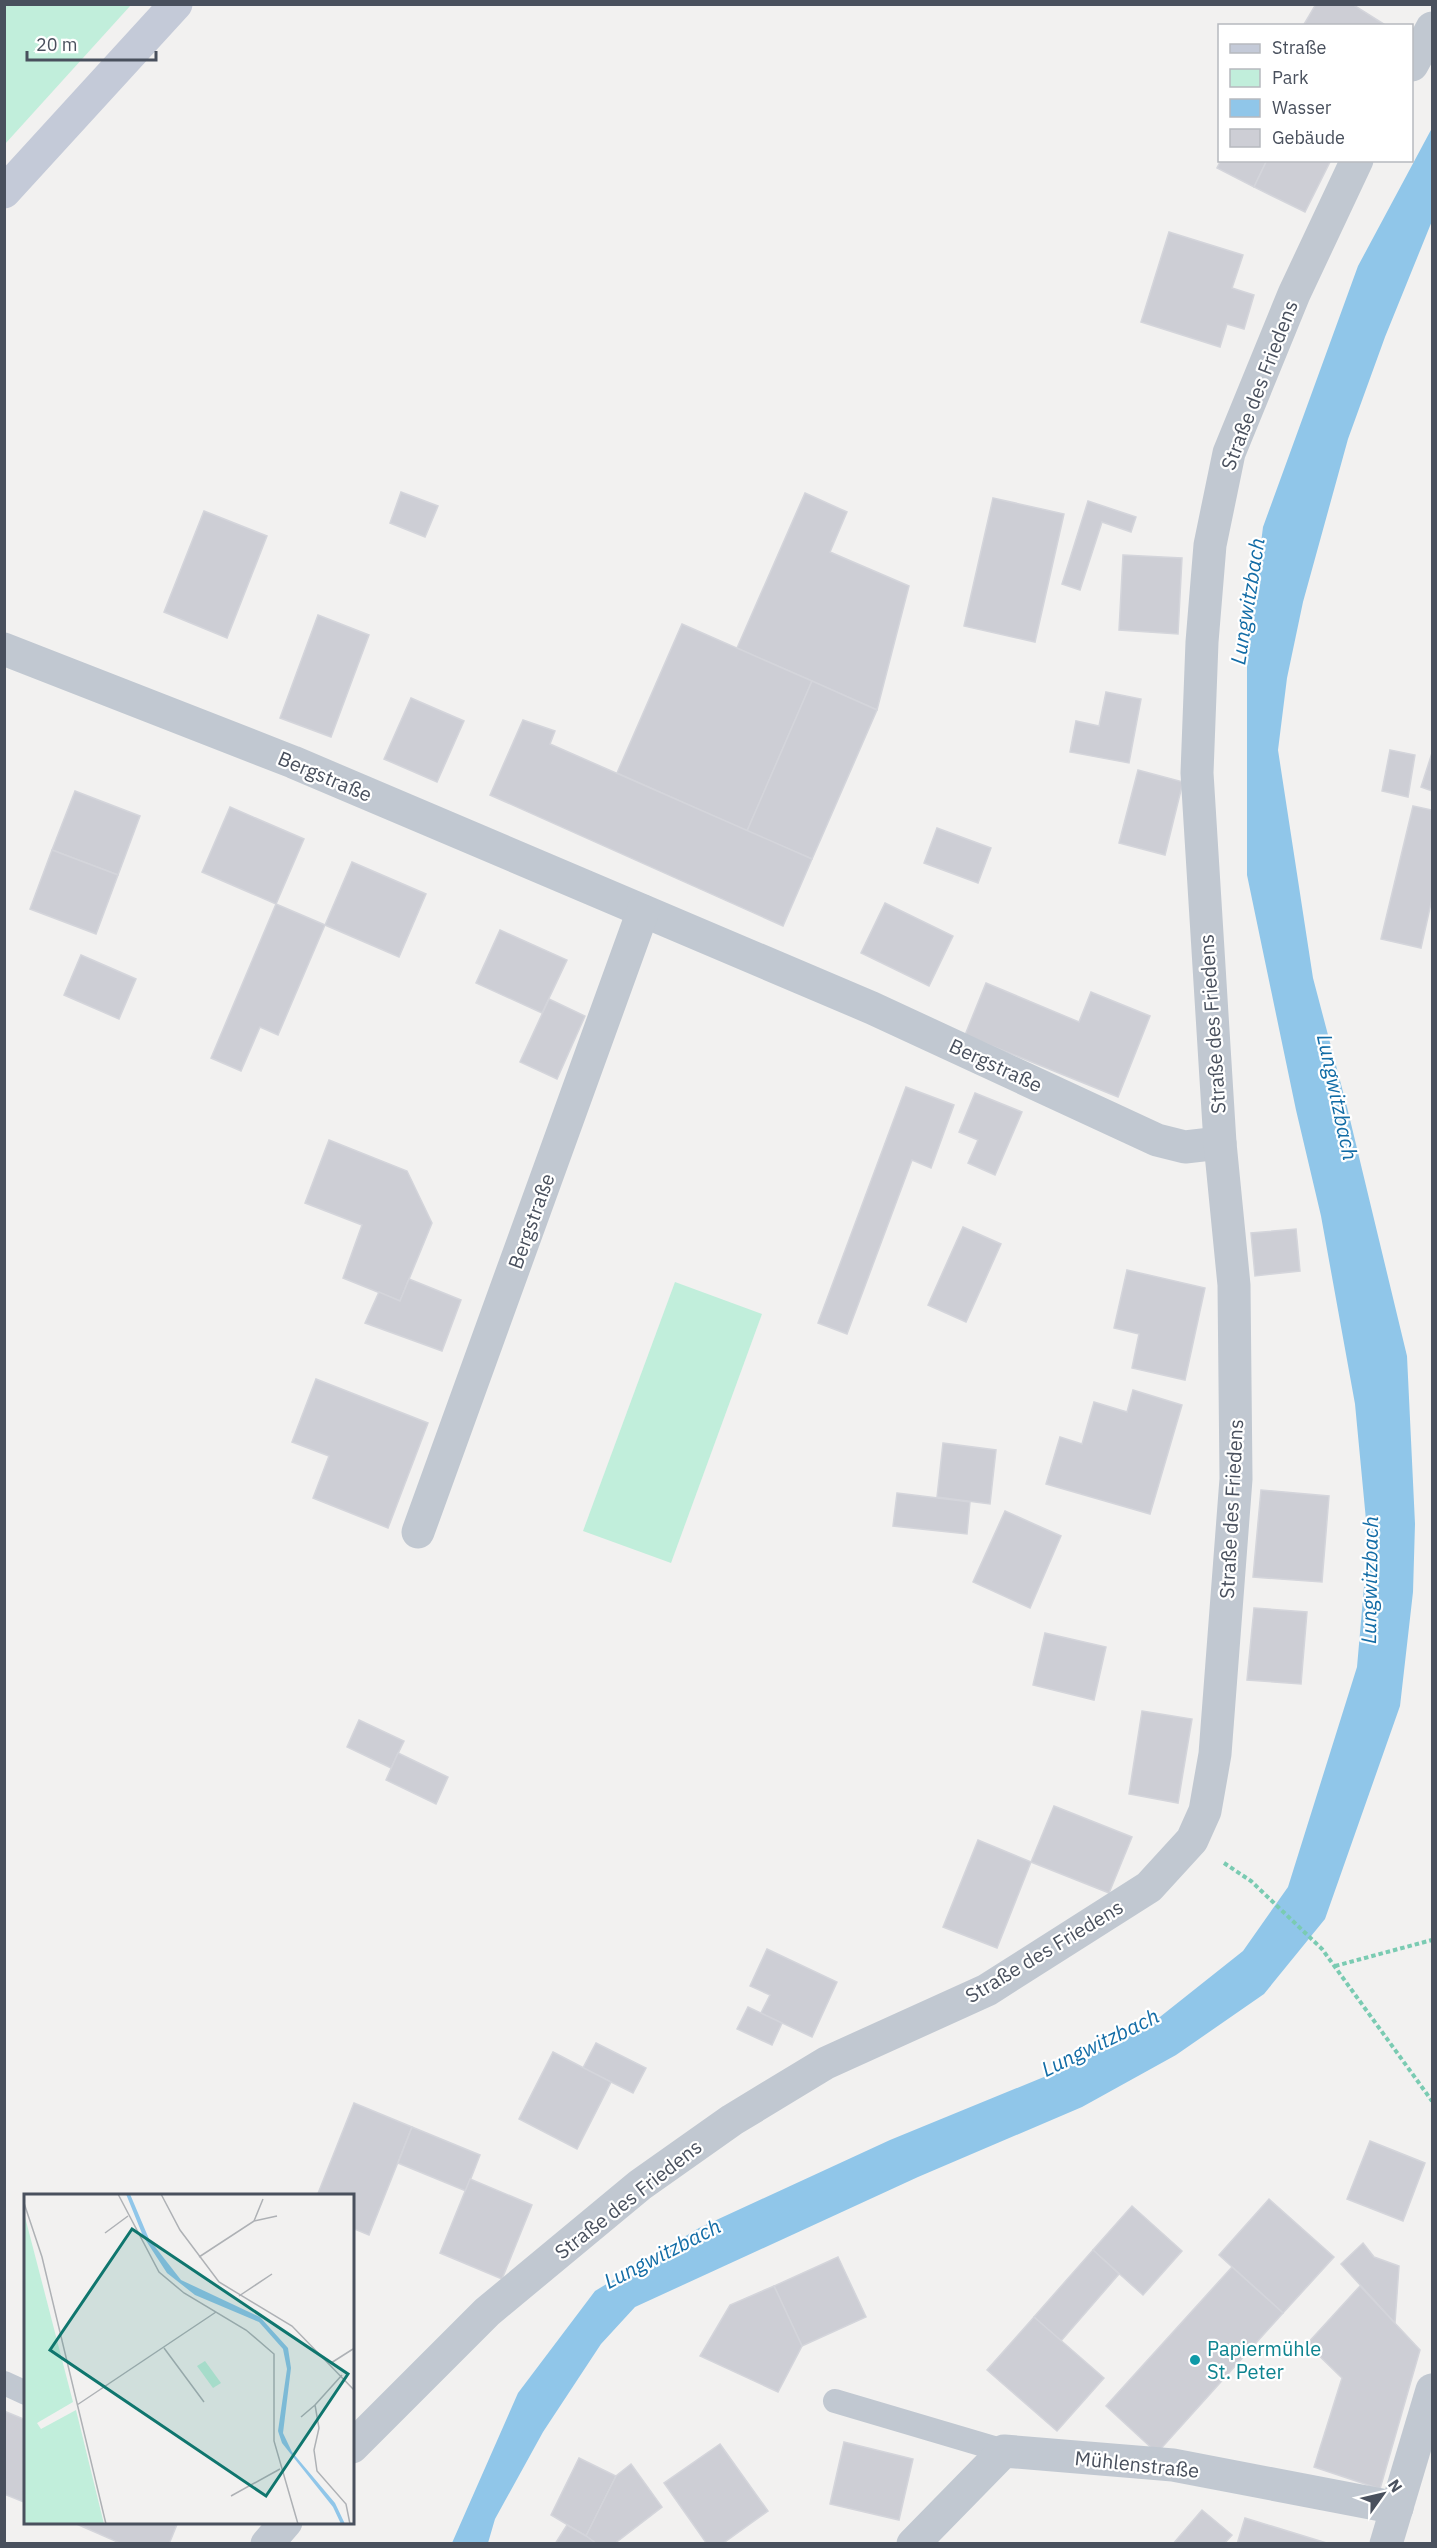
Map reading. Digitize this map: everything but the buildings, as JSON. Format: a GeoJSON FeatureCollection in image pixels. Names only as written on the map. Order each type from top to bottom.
{"type":"FeatureCollection","features":[{"type":"Feature","properties":{"kind":"main road"},"geometry":{"type":"LineString","coordinates":[[4,192],[176,4]]}},
{"type":"Feature","properties":{"kind":"street"},"geometry":{"type":"LineString","coordinates":[[1413,62],[1432,28]]}},
{"type":"Feature","properties":{"kind":"street","name":"Straße des Friedens"},"geometry":{"type":"LineString","coordinates":[[354,2445],[487,2312],[640,2185],[732,2120],[826,2063],[987,1990],[1149,1887],[1192,1840],[1205,1811],[1215,1754],[1236,1479],[1234,1285],[1220,1143],[1197,773],[1202,642],[1210,545],[1229,453],[1293,294],[1356,162]]}},
{"type":"Feature","properties":{"kind":"street","name":"Bergstraße"},"geometry":{"type":"LineString","coordinates":[[4,649],[293,762],[873,1008],[1157,1140],[1185,1147],[1220,1143]]}},
{"type":"Feature","properties":{"kind":"street","name":"Bergstraße"},"geometry":{"type":"LineString","coordinates":[[418,1532],[643,911]]}},
{"type":"Feature","properties":{"kind":"street"},"geometry":{"type":"LineString","coordinates":[[1386,2544],[1432,2390]]}},
{"type":"Feature","properties":{"kind":"street"},"geometry":{"type":"LineString","coordinates":[[913,2544],[1020,2452]]}},
{"type":"Feature","properties":{"kind":"street","name":"Mühlenstraße"},"geometry":{"type":"LineString","coordinates":[[1020,2452],[1173,2464],[1397,2508]]}},
{"type":"Feature","properties":{"kind":"street"},"geometry":{"type":"LineString","coordinates":[[267,2544],[285,2524]]}},
{"type":"Feature","properties":{"kind":"lane"},"geometry":{"type":"LineString","coordinates":[[4,2383],[24,2392]]}},
{"type":"Feature","properties":{"kind":"lane"},"geometry":{"type":"LineString","coordinates":[[835,2401],[1020,2452]]}},
{"type":"Feature","properties":{"kind":"path"},"geometry":{"type":"LineString","coordinates":[[1251,1881],[1322,1949],[1432,2101]]}},
{"type":"Feature","properties":{"kind":"path"},"geometry":{"type":"LineString","coordinates":[[1335,1966],[1432,1940]]}},
{"type":"Feature","properties":{"kind":"green space"},"geometry":{"type":"Polygon","coordinates":[[[4,5],[131,5],[5,144],[4,5]]]}},
{"type":"Feature","properties":{"kind":"green space"},"geometry":{"type":"Polygon","coordinates":[[[675,1282],[762,1314],[671,1563],[583,1531],[675,1282]]]}},
{"type":"Feature","properties":{"kind":"water","name":"Lungwitzbach"},"geometry":{"type":"Polygon","coordinates":[[[1432,128],[1432,221],[1385,337],[1348,439],[1303,602],[1287,678],[1278,750],[1313,978],[1347,1107],[1407,1356],[1415,1524],[1413,1592],[1400,1706],[1325,1919],[1264,1994],[1176,2055],[1082,2107],[918,2177],[635,2307],[601,2344],[543,2432],[495,2519],[488,2543],[452,2543],[518,2393],[595,2291],[699,2228],[890,2140],[1056,2072],[1146,2028],[1243,1951],[1288,1887],[1357,1667],[1368,1541],[1355,1404],[1321,1216],[1296,1110],[1247,875],[1247,654],[1263,527],[1358,266],[1432,128]]]}},
{"type":"Feature","properties":{"kind":"place","name":"Papiermühle St. Peter"},"geometry":{"type":"Point","coordinates":[1195,2360]}}]}
